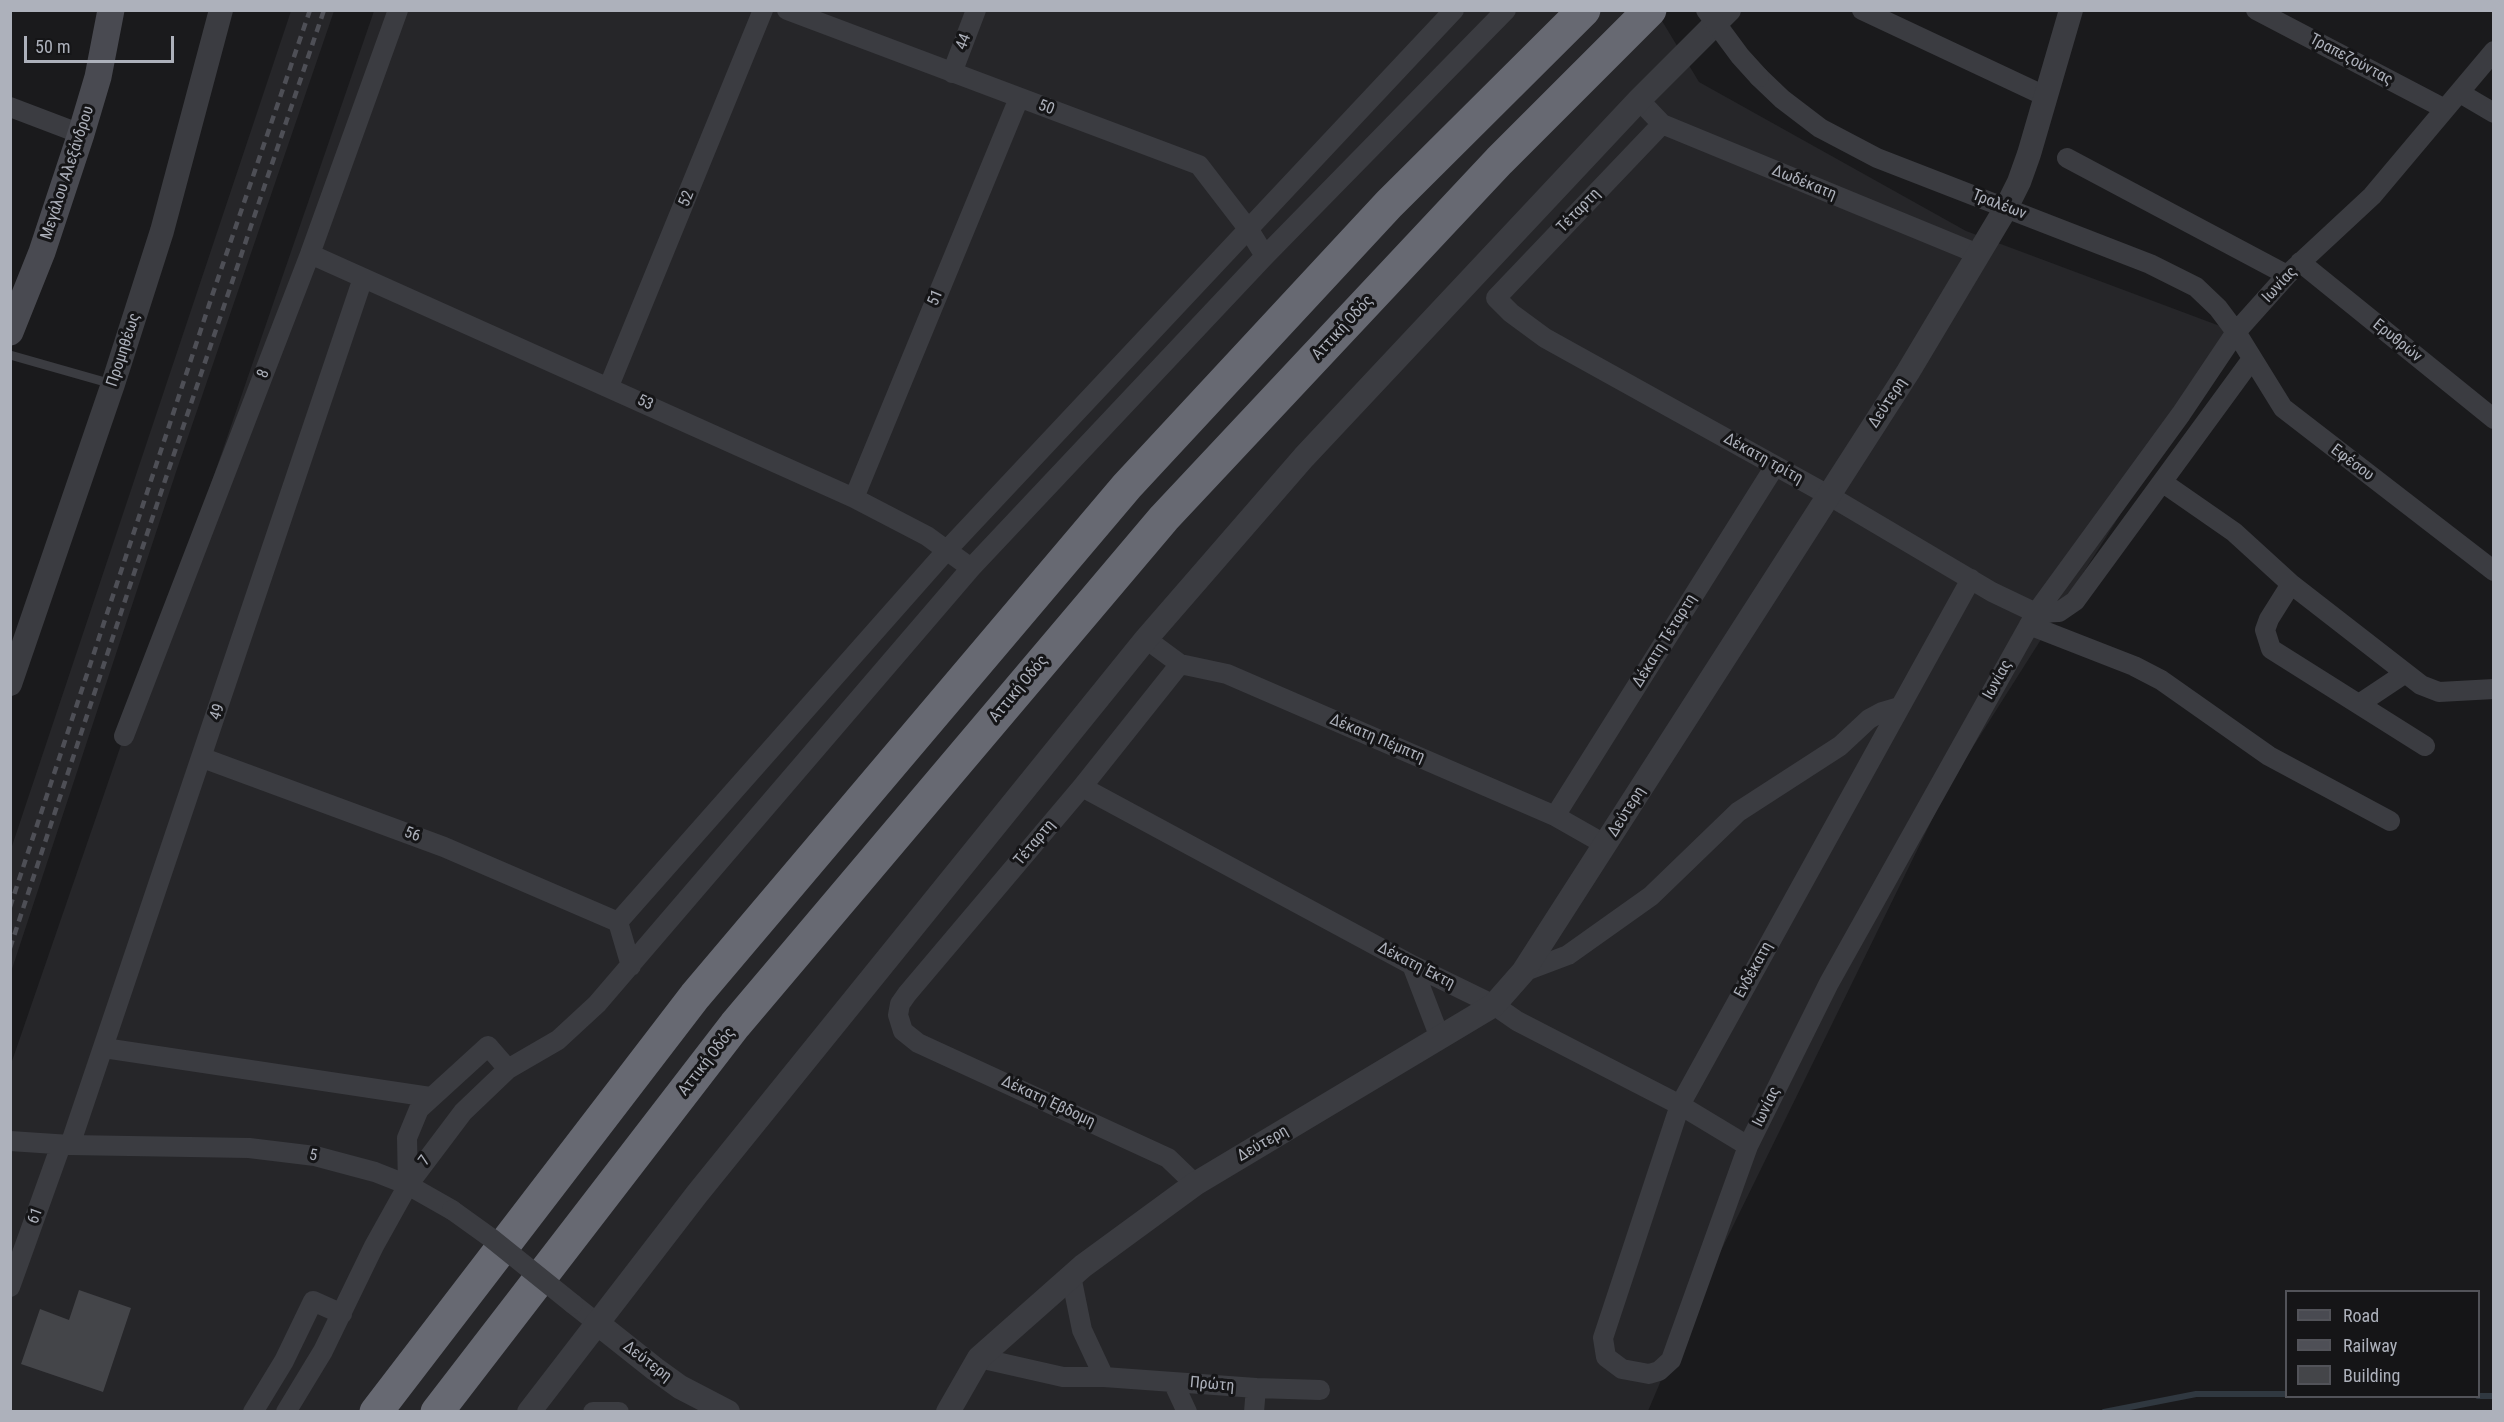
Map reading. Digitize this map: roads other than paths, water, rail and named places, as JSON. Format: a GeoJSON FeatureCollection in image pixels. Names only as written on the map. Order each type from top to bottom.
{"type":"FeatureCollection","features":[{"type":"Feature","properties":{"kind":"highway"},"geometry":{"type":"LineString","coordinates":[[376,1412],[695,996],[1127,486],[1389,204],[1584,10]]}},
{"type":"Feature","properties":{"kind":"highway","name":"Αττική Οδός"},"geometry":{"type":"LineString","coordinates":[[437,1412],[735,1025],[1164,518],[1499,161],[1650,10]]}},
{"type":"Feature","properties":{"kind":"main road","name":"Μεγάλου Αλεξάνδρου"},"geometry":{"type":"LineString","coordinates":[[10,332],[17,299],[42,252],[81,134],[98,77],[111,10]]}},
{"type":"Feature","properties":{"kind":"street","name":"Προμηθέως"},"geometry":{"type":"LineString","coordinates":[[13,671],[113,384],[162,231],[220,10]]}},
{"type":"Feature","properties":{"kind":"street","name":"8"},"geometry":{"type":"LineString","coordinates":[[124,736],[310,255],[398,10]]}},
{"type":"Feature","properties":{"kind":"street","name":"52"},"geometry":{"type":"LineString","coordinates":[[609,386],[763,10]]}},
{"type":"Feature","properties":{"kind":"street","name":"50"},"geometry":{"type":"LineString","coordinates":[[787,10],[1199,165],[1249,230],[1265,256]]}},
{"type":"Feature","properties":{"kind":"street","name":"44"},"geometry":{"type":"LineString","coordinates":[[952,73],[976,10]]}},
{"type":"Feature","properties":{"kind":"street"},"geometry":{"type":"LineString","coordinates":[[632,966],[618,922],[947,550],[1454,10]]}},
{"type":"Feature","properties":{"kind":"street","name":"7"},"geometry":{"type":"LineString","coordinates":[[286,1412],[323,1351],[408,1185],[463,1112],[508,1069],[558,1040],[579,1023],[632,966],[971,568],[1265,256],[1506,10]]}},
{"type":"Feature","properties":{"kind":"street","name":"Τραλέων"},"geometry":{"type":"LineString","coordinates":[[1706,10],[1740,57],[1759,77],[1799,113],[1847,144],[1909,172],[2175,275],[2196,287],[2218,308],[2236,332]]}},
{"type":"Feature","properties":{"kind":"street"},"geometry":{"type":"LineString","coordinates":[[529,1412],[697,1194],[1146,639],[1304,457],[1639,100],[1729,10]]}},
{"type":"Feature","properties":{"kind":"street"},"geometry":{"type":"LineString","coordinates":[[1862,10],[2045,96]]}},
{"type":"Feature","properties":{"kind":"street","name":"Δεύτερη"},"geometry":{"type":"LineString","coordinates":[[948,1412],[979,1358],[1071,1276],[1195,1184],[1494,1005],[1523,972],[1908,372],[2006,208],[2019,182],[2071,10]]}},
{"type":"Feature","properties":{"kind":"street","name":"Τραπεζούντας"},"geometry":{"type":"LineString","coordinates":[[2256,10],[2445,109]]}},
{"type":"Feature","properties":{"kind":"street","name":"Ιωνίας"},"geometry":{"type":"LineString","coordinates":[[1630,1372],[1649,1374],[1666,1366],[1671,1360],[1748,1146],[1829,983],[2032,619],[2181,414],[2236,332],[2293,269],[2372,196],[2493,51]]}},
{"type":"Feature","properties":{"kind":"street"},"geometry":{"type":"LineString","coordinates":[[2460,93],[2493,112]]}},
{"type":"Feature","properties":{"kind":"street","name":"51"},"geometry":{"type":"LineString","coordinates":[[854,498],[1019,98]]}},
{"type":"Feature","properties":{"kind":"street","name":"Δωδέκατη"},"geometry":{"type":"LineString","coordinates":[[1639,100],[1662,124],[1978,254]]}},
{"type":"Feature","properties":{"kind":"street"},"geometry":{"type":"LineString","coordinates":[[10,107],[81,134]]}},
{"type":"Feature","properties":{"kind":"street","name":"Τέταρτη"},"geometry":{"type":"LineString","coordinates":[[1496,298],[1662,124]]}},
{"type":"Feature","properties":{"kind":"street","name":"Ερυθρών"},"geometry":{"type":"LineString","coordinates":[[2067,158],[2293,269],[2493,419]]}},
{"type":"Feature","properties":{"kind":"street","name":"53"},"geometry":{"type":"LineString","coordinates":[[310,255],[609,386],[854,498],[927,536],[971,568]]}},
{"type":"Feature","properties":{"kind":"street","name":"49"},"geometry":{"type":"LineString","coordinates":[[66,1145],[104,1048],[363,278]]}},
{"type":"Feature","properties":{"kind":"street","name":"Δέκατη τρίτη"},"geometry":{"type":"LineString","coordinates":[[1496,298],[1511,313],[1545,338],[1828,495],[1971,579],[2032,619],[2161,680],[2269,756],[2390,821]]}},
{"type":"Feature","properties":{"kind":"street","name":"Εφέσου"},"geometry":{"type":"LineString","coordinates":[[2236,332],[2283,408],[2493,571]]}},
{"type":"Feature","properties":{"kind":"street"},"geometry":{"type":"LineString","coordinates":[[2032,619],[2059,612],[2072,605],[2252,359]]}},
{"type":"Feature","properties":{"kind":"street","name":"Δέκατη Τέταρτη"},"geometry":{"type":"LineString","coordinates":[[1556,816],[1775,466]]}},
{"type":"Feature","properties":{"kind":"street"},"geometry":{"type":"LineString","coordinates":[[2162,482],[2234,532],[2291,584],[2421,685],[2439,692],[2493,689]]}},
{"type":"Feature","properties":{"kind":"street","name":"Ενδέκατη"},"geometry":{"type":"LineString","coordinates":[[1630,1372],[1612,1364],[1606,1356],[1603,1338],[1680,1105],[1971,579]]}},
{"type":"Feature","properties":{"kind":"street"},"geometry":{"type":"LineString","coordinates":[[2291,584],[2269,619],[2265,630],[2266,640],[2271,649],[2426,746]]}},
{"type":"Feature","properties":{"kind":"street","name":"Δέκατη Πέμπτη"},"geometry":{"type":"LineString","coordinates":[[1146,639],[1180,664],[1227,674],[1556,816],[1606,845]]}},
{"type":"Feature","properties":{"kind":"street","name":"Τέταρτη"},"geometry":{"type":"LineString","coordinates":[[900,1024],[900,1004],[907,994],[1082,787],[1180,664]]}},
{"type":"Feature","properties":{"kind":"street"},"geometry":{"type":"LineString","coordinates":[[2359,704],[2404,674]]}},
{"type":"Feature","properties":{"kind":"street"},"geometry":{"type":"LineString","coordinates":[[1523,972],[1568,955],[1642,903],[1738,812],[1840,746],[1869,719],[1899,706]]}},
{"type":"Feature","properties":{"kind":"street","name":"56"},"geometry":{"type":"LineString","coordinates":[[203,758],[444,846],[618,922]]}},
{"type":"Feature","properties":{"kind":"street","name":"Δέκατη Έκτη"},"geometry":{"type":"LineString","coordinates":[[1082,787],[1412,965],[1494,1005],[1517,1021],[1680,1105],[1748,1146]]}},
{"type":"Feature","properties":{"kind":"street"},"geometry":{"type":"LineString","coordinates":[[1412,965],[1440,1038]]}},
{"type":"Feature","properties":{"kind":"street","name":"Δέκατη Έβδομη"},"geometry":{"type":"LineString","coordinates":[[900,1024],[908,1037],[918,1043],[1168,1158],[1195,1184]]}},
{"type":"Feature","properties":{"kind":"street"},"geometry":{"type":"LineString","coordinates":[[408,1185],[406,1138],[411,1122],[430,1097],[488,1046],[508,1069]]}},
{"type":"Feature","properties":{"kind":"street"},"geometry":{"type":"LineString","coordinates":[[104,1048],[430,1097]]}},
{"type":"Feature","properties":{"kind":"street","name":"5"},"geometry":{"type":"LineString","coordinates":[[10,1141],[66,1145],[213,1147],[282,1152],[346,1163],[408,1185],[452,1210],[573,1304]]}},
{"type":"Feature","properties":{"kind":"street","name":"61"},"geometry":{"type":"LineString","coordinates":[[10,1287],[66,1145]]}},
{"type":"Feature","properties":{"kind":"street"},"geometry":{"type":"LineString","coordinates":[[1071,1276],[1082,1330],[1104,1377]]}},
{"type":"Feature","properties":{"kind":"street"},"geometry":{"type":"LineString","coordinates":[[253,1412],[284,1361],[313,1301],[342,1314]]}},
{"type":"Feature","properties":{"kind":"street","name":"Δεύτερη"},"geometry":{"type":"LineString","coordinates":[[573,1304],[655,1370],[680,1387],[728,1412]]}},
{"type":"Feature","properties":{"kind":"street","name":"Πρώτη"},"geometry":{"type":"LineString","coordinates":[[979,1358],[1063,1377],[1104,1377],[1256,1388],[1320,1389]]}},
{"type":"Feature","properties":{"kind":"street"},"geometry":{"type":"LineString","coordinates":[[1173,1382],[1187,1412]]}},
{"type":"Feature","properties":{"kind":"street"},"geometry":{"type":"LineString","coordinates":[[1254,1412],[1256,1388]]}},
{"type":"Feature","properties":{"kind":"street"},"geometry":{"type":"LineString","coordinates":[[593,1412],[619,1412]]}},
{"type":"Feature","properties":{"kind":"lane"},"geometry":{"type":"LineString","coordinates":[[10,355],[113,384]]}},
{"type":"Feature","properties":{"kind":"waterway"},"geometry":{"type":"LineString","coordinates":[[2104,1412],[2196,1394],[2285,1394]]}},
{"type":"Feature","properties":{"kind":"waterway"},"geometry":{"type":"LineString","coordinates":[[2480,1396],[2494,1396]]}},
{"type":"Feature","properties":{"kind":"railway"},"geometry":{"type":"LineString","coordinates":[[10,907],[212,296],[310,10]]}},
{"type":"Feature","properties":{"kind":"railway"},"geometry":{"type":"LineString","coordinates":[[10,948],[324,10]]}}]}
